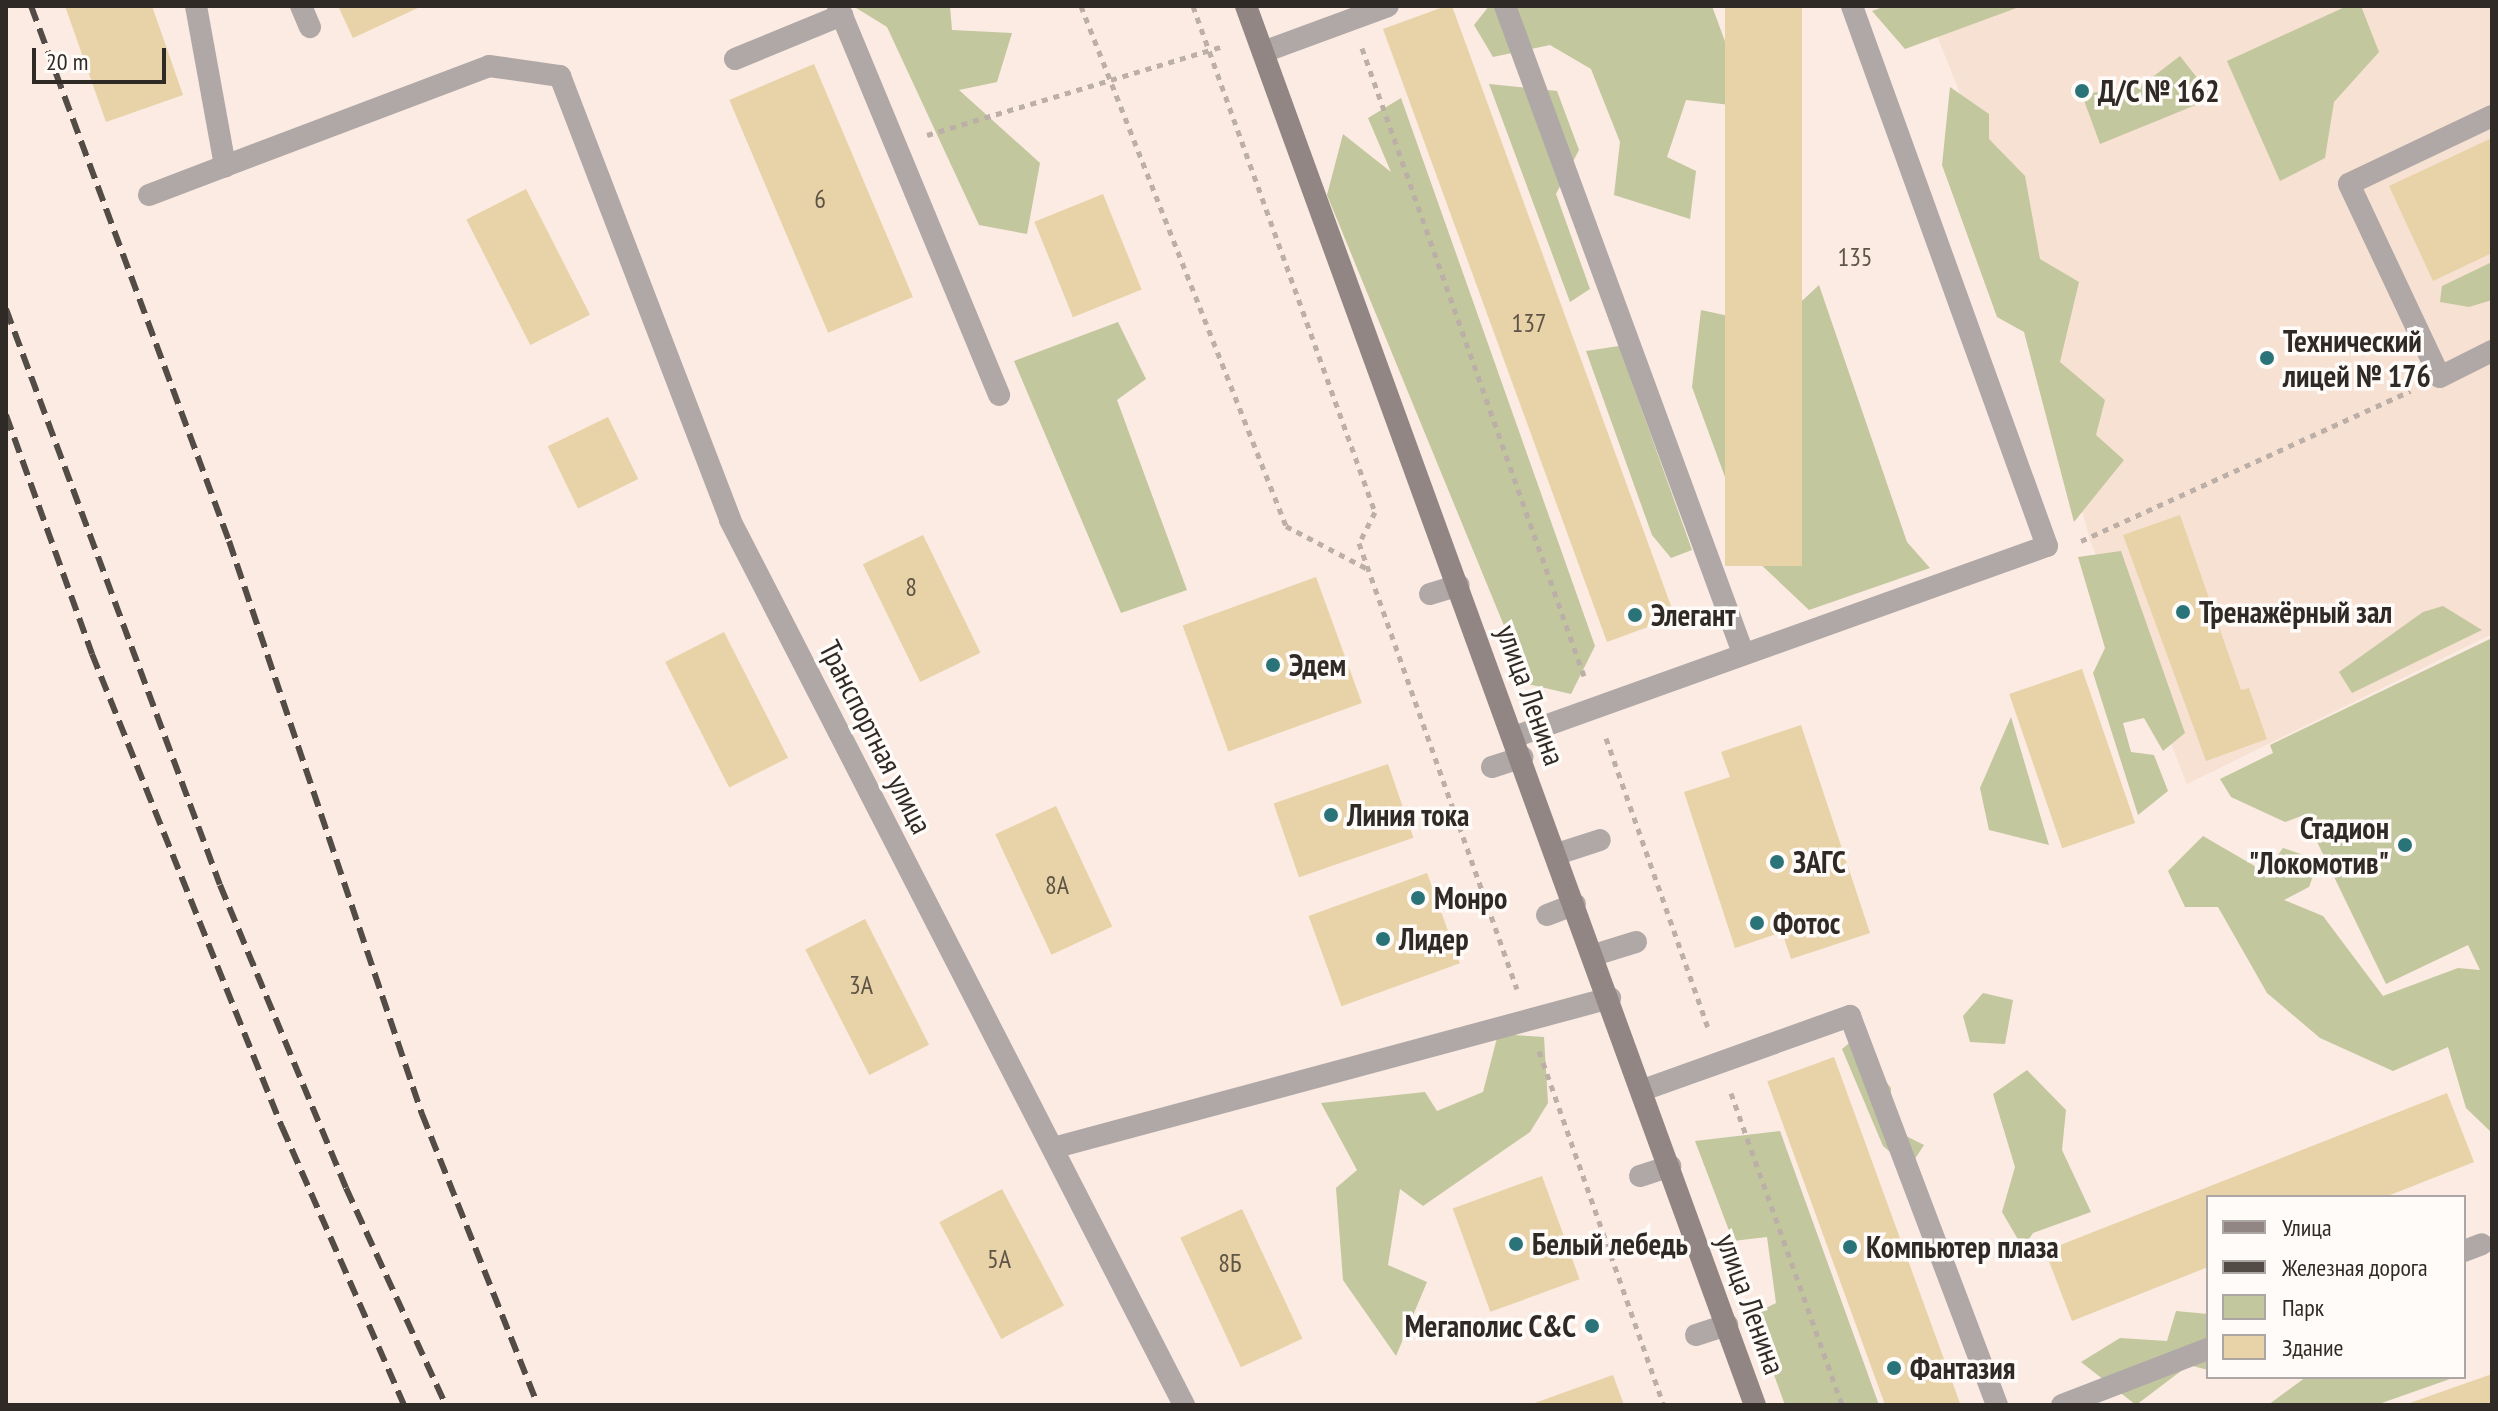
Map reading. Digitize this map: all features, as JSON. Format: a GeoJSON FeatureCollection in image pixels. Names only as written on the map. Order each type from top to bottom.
{"type":"FeatureCollection","features":[{"type":"Feature","properties":{"kind":"main road","name":"улица Ленина"},"geometry":{"type":"LineString","coordinates":[[1246,6],[1610,998],[1755,1405]]}},
{"type":"Feature","properties":{"kind":"street"},"geometry":{"type":"LineString","coordinates":[[149,195],[225,166],[196,6]]}},
{"type":"Feature","properties":{"kind":"street"},"geometry":{"type":"LineString","coordinates":[[301,6],[310,27]]}},
{"type":"Feature","properties":{"kind":"street"},"geometry":{"type":"LineString","coordinates":[[1260,44],[1388,6]]}},
{"type":"Feature","properties":{"kind":"street"},"geometry":{"type":"LineString","coordinates":[[1505,6],[1743,653]]}},
{"type":"Feature","properties":{"kind":"street"},"geometry":{"type":"LineString","coordinates":[[1492,767],[1518,747],[1743,653],[2047,546],[1852,6]]}},
{"type":"Feature","properties":{"kind":"street"},"geometry":{"type":"LineString","coordinates":[[735,59],[840,11],[999,395]]}},
{"type":"Feature","properties":{"kind":"street","name":"Транспортная улица"},"geometry":{"type":"LineString","coordinates":[[225,166],[489,66],[560,76],[730,520],[1184,1405]]}},
{"type":"Feature","properties":{"kind":"street"},"geometry":{"type":"LineString","coordinates":[[2492,116],[2349,184],[2440,377],[2492,351]]}},
{"type":"Feature","properties":{"kind":"street"},"geometry":{"type":"LineString","coordinates":[[1430,594],[1459,585]]}},
{"type":"Feature","properties":{"kind":"street"},"geometry":{"type":"LineString","coordinates":[[1557,854],[1600,840]]}},
{"type":"Feature","properties":{"kind":"street"},"geometry":{"type":"LineString","coordinates":[[1547,915],[1575,904]]}},
{"type":"Feature","properties":{"kind":"street"},"geometry":{"type":"LineString","coordinates":[[1594,955],[1636,942]]}},
{"type":"Feature","properties":{"kind":"street"},"geometry":{"type":"LineString","coordinates":[[1053,1148],[1610,998]]}},
{"type":"Feature","properties":{"kind":"street"},"geometry":{"type":"LineString","coordinates":[[1643,1090],[1850,1016],[1997,1405]]}},
{"type":"Feature","properties":{"kind":"street"},"geometry":{"type":"LineString","coordinates":[[1640,1176],[1670,1166]]}},
{"type":"Feature","properties":{"kind":"street"},"geometry":{"type":"LineString","coordinates":[[1696,1335],[1727,1325]]}},
{"type":"Feature","properties":{"kind":"street"},"geometry":{"type":"LineString","coordinates":[[2062,1405],[2206,1350]]}},
{"type":"Feature","properties":{"kind":"path"},"geometry":{"type":"LineString","coordinates":[[1081,6],[1286,526],[1368,569]]}},
{"type":"Feature","properties":{"kind":"path"},"geometry":{"type":"LineString","coordinates":[[1193,6],[1375,512],[1359,543],[1664,1405]]}},
{"type":"Feature","properties":{"kind":"path"},"geometry":{"type":"LineString","coordinates":[[896,145],[1209,51],[1260,44]]}},
{"type":"Feature","properties":{"kind":"path"},"geometry":{"type":"LineString","coordinates":[[2047,546],[2090,540],[2440,377]]}},
{"type":"Feature","properties":{"kind":"shaded area","name":"Технический лицей № 176"},"geometry":{"type":"Polygon","coordinates":[[[1925,6],[2492,6],[2492,634],[2187,784],[2090,540],[1993,175],[1925,6]]]}},
{"type":"Feature","properties":{"kind":"green space"},"geometry":{"type":"Polygon","coordinates":[[[853,6],[950,6],[952,30],[1012,33],[997,82],[959,90],[1040,163],[1027,234],[979,225],[887,27],[853,6]]]}},
{"type":"Feature","properties":{"kind":"green space"},"geometry":{"type":"Polygon","coordinates":[[[1489,6],[1712,6],[1749,107],[1686,100],[1667,157],[1696,171],[1690,219],[1614,195],[1620,142],[1591,69],[1550,45],[1493,57],[1474,25],[1489,6]]]}},
{"type":"Feature","properties":{"kind":"green space"},"geometry":{"type":"Polygon","coordinates":[[[1886,6],[2022,6],[1905,49],[1872,11],[1886,6]]]}},
{"type":"Feature","properties":{"kind":"green space"},"geometry":{"type":"Polygon","coordinates":[[[2347,6],[2361,6],[2379,52],[2334,102],[2325,158],[2280,181],[2227,61],[2347,6]]]}},
{"type":"Feature","properties":{"kind":"green space"},"geometry":{"type":"Polygon","coordinates":[[[2180,56],[2213,98],[2100,144],[2082,95],[2146,82],[2180,56]]]}},
{"type":"Feature","properties":{"kind":"green space"},"geometry":{"type":"Polygon","coordinates":[[[1489,84],[1557,91],[1579,150],[1556,194],[1590,289],[1570,302],[1489,84]]]}},
{"type":"Feature","properties":{"kind":"green space"},"geometry":{"type":"Polygon","coordinates":[[[1950,87],[1989,114],[1989,139],[2025,176],[2040,259],[2079,282],[2060,362],[2105,400],[2096,435],[2124,460],[2074,522],[2024,332],[1997,317],[1942,165],[1950,87]]]}},
{"type":"Feature","properties":{"kind":"green space"},"geometry":{"type":"Polygon","coordinates":[[[1401,98],[1595,646],[1571,694],[1528,684],[1327,195],[1343,134],[1391,172],[1368,118],[1401,98]]]}},
{"type":"Feature","properties":{"kind":"green space"},"geometry":{"type":"Polygon","coordinates":[[[2492,262],[2492,300],[2469,307],[2440,302],[2442,286],[2492,262]]]}},
{"type":"Feature","properties":{"kind":"green space"},"geometry":{"type":"Polygon","coordinates":[[[1819,285],[1907,542],[1930,568],[1809,610],[1755,559],[1692,387],[1701,310],[1775,326],[1819,285]]]}},
{"type":"Feature","properties":{"kind":"green space"},"geometry":{"type":"Polygon","coordinates":[[[1118,322],[1146,379],[1117,400],[1187,590],[1121,613],[1014,361],[1118,322]]]}},
{"type":"Feature","properties":{"kind":"green space"},"geometry":{"type":"Polygon","coordinates":[[[1619,346],[1692,550],[1671,558],[1652,535],[1586,351],[1619,346]]]}},
{"type":"Feature","properties":{"kind":"green space"},"geometry":{"type":"Polygon","coordinates":[[[2121,551],[2185,733],[2163,751],[2144,718],[2123,723],[2131,752],[2154,755],[2168,791],[2138,815],[2093,673],[2105,648],[2078,557],[2121,551]]]}},
{"type":"Feature","properties":{"kind":"green space"},"geometry":{"type":"Polygon","coordinates":[[[2443,606],[2482,630],[2352,693],[2339,672],[2423,612],[2443,606]]]}},
{"type":"Feature","properties":{"kind":"green space"},"geometry":{"type":"Polygon","coordinates":[[[2492,638],[2492,1133],[2466,1108],[2448,1047],[2393,1071],[2320,1038],[2267,993],[2218,907],[2185,907],[2168,871],[2203,836],[2265,872],[2283,848],[2319,860],[2309,887],[2284,900],[2323,916],[2383,996],[2458,968],[2480,970],[2468,945],[2386,984],[2304,815],[2285,822],[2231,797],[2220,779],[2273,753],[2270,745],[2492,638]]]}},
{"type":"Feature","properties":{"kind":"green space"},"geometry":{"type":"Polygon","coordinates":[[[2011,717],[2049,845],[1989,830],[1980,788],[2011,717]]]}},
{"type":"Feature","properties":{"kind":"green space"},"geometry":{"type":"Polygon","coordinates":[[[1983,993],[2013,1000],[2005,1044],[1970,1042],[1963,1016],[1983,993]]]}},
{"type":"Feature","properties":{"kind":"green space"},"geometry":{"type":"Polygon","coordinates":[[[1498,1034],[1544,1037],[1548,1103],[1530,1132],[1423,1206],[1400,1189],[1388,1265],[1427,1282],[1396,1356],[1343,1280],[1336,1188],[1357,1170],[1321,1103],[1425,1092],[1437,1111],[1483,1092],[1498,1034]]]}},
{"type":"Feature","properties":{"kind":"green space"},"geometry":{"type":"Polygon","coordinates":[[[1853,1040],[1891,1088],[1890,1128],[1924,1145],[1909,1168],[1883,1146],[1842,1049],[1853,1040]]]}},
{"type":"Feature","properties":{"kind":"green space"},"geometry":{"type":"Polygon","coordinates":[[[2027,1070],[2066,1110],[2062,1150],[2091,1212],[2033,1233],[2023,1248],[2002,1212],[2015,1167],[1993,1094],[2027,1070]]]}},
{"type":"Feature","properties":{"kind":"green space"},"geometry":{"type":"Polygon","coordinates":[[[1780,1131],[1879,1405],[1785,1405],[1752,1315],[1776,1303],[1767,1237],[1733,1241],[1695,1141],[1780,1131]]]}},
{"type":"Feature","properties":{"kind":"green space"},"geometry":{"type":"Polygon","coordinates":[[[2176,1311],[2206,1314],[2206,1369],[2189,1365],[2136,1405],[2081,1362],[2120,1338],[2167,1341],[2176,1311]]]}},
{"type":"Feature","properties":{"kind":"green space"},"geometry":{"type":"Polygon","coordinates":[[[2303,1379],[2450,1379],[2376,1405],[2268,1405],[2303,1379]]]}},
{"type":"Feature","properties":{"kind":"building"},"geometry":{"type":"Polygon","coordinates":[[[65,6],[152,6],[183,95],[106,122],[65,6]]]}},
{"type":"Feature","properties":{"kind":"building"},"geometry":{"type":"Polygon","coordinates":[[[338,6],[422,6],[353,38],[338,6]]]}},
{"type":"Feature","properties":{"kind":"building"},"geometry":{"type":"Polygon","coordinates":[[[1452,6],[1675,617],[1607,642],[1383,29],[1452,6]]]}},
{"type":"Feature","properties":{"kind":"building"},"geometry":{"type":"Polygon","coordinates":[[[1725,6],[1802,6],[1802,566],[1725,566],[1725,6]]]}},
{"type":"Feature","properties":{"kind":"building"},"geometry":{"type":"Polygon","coordinates":[[[814,64],[913,297],[828,333],[729,100],[814,64]]]}},
{"type":"Feature","properties":{"kind":"building"},"geometry":{"type":"Polygon","coordinates":[[[2492,138],[2492,253],[2433,281],[2389,186],[2492,138]]]}},
{"type":"Feature","properties":{"kind":"building"},"geometry":{"type":"Polygon","coordinates":[[[526,189],[590,315],[530,345],[466,219],[526,189]]]}},
{"type":"Feature","properties":{"kind":"building"},"geometry":{"type":"Polygon","coordinates":[[[1103,194],[1142,289],[1073,317],[1034,222],[1103,194]]]}},
{"type":"Feature","properties":{"kind":"building"},"geometry":{"type":"Polygon","coordinates":[[[608,417],[638,479],[578,508],[548,446],[608,417]]]}},
{"type":"Feature","properties":{"kind":"building","name":"Тренажёрный зал"},"geometry":{"type":"Polygon","coordinates":[[[2180,515],[2241,690],[2249,688],[2267,739],[2206,761],[2123,535],[2180,515]]]}},
{"type":"Feature","properties":{"kind":"building"},"geometry":{"type":"Polygon","coordinates":[[[923,535],[980,653],[920,682],[863,564],[923,535]]]}},
{"type":"Feature","properties":{"kind":"building","name":"Эдем"},"geometry":{"type":"Polygon","coordinates":[[[1316,577],[1362,703],[1228,751],[1183,626],[1316,577]]]}},
{"type":"Feature","properties":{"kind":"building"},"geometry":{"type":"Polygon","coordinates":[[[724,632],[788,758],[729,788],[665,662],[724,632]]]}},
{"type":"Feature","properties":{"kind":"building"},"geometry":{"type":"Polygon","coordinates":[[[2082,669],[2135,823],[2062,848],[2009,694],[2082,669]]]}},
{"type":"Feature","properties":{"kind":"building","name":"ЗАГС"},"geometry":{"type":"Polygon","coordinates":[[[1801,725],[1870,933],[1791,959],[1782,932],[1735,948],[1684,792],[1730,777],[1721,752],[1801,725]]]}},
{"type":"Feature","properties":{"kind":"building"},"geometry":{"type":"Polygon","coordinates":[[[1388,764],[1413,838],[1299,877],[1274,803],[1388,764]]]}},
{"type":"Feature","properties":{"kind":"building"},"geometry":{"type":"Polygon","coordinates":[[[1056,806],[1112,927],[1051,955],[995,834],[1056,806]]]}},
{"type":"Feature","properties":{"kind":"building","name":"Лидер"},"geometry":{"type":"Polygon","coordinates":[[[1427,873],[1460,963],[1341,1006],[1309,916],[1427,873]]]}},
{"type":"Feature","properties":{"kind":"building"},"geometry":{"type":"Polygon","coordinates":[[[865,919],[929,1045],[869,1075],[805,949],[865,919]]]}},
{"type":"Feature","properties":{"kind":"building"},"geometry":{"type":"Polygon","coordinates":[[[1834,1057],[1961,1405],[1885,1405],[1767,1081],[1834,1057]]]}},
{"type":"Feature","properties":{"kind":"building"},"geometry":{"type":"Polygon","coordinates":[[[2447,1093],[2474,1162],[2390,1195],[2206,1195],[2206,1268],[2072,1321],[2045,1251],[2447,1093]]]}},
{"type":"Feature","properties":{"kind":"building","name":"Белый лебедь"},"geometry":{"type":"Polygon","coordinates":[[[1542,1176],[1580,1279],[1490,1312],[1453,1208],[1542,1176]]]}},
{"type":"Feature","properties":{"kind":"building"},"geometry":{"type":"Polygon","coordinates":[[[1002,1189],[1064,1306],[1001,1339],[939,1222],[1002,1189]]]}},
{"type":"Feature","properties":{"kind":"building"},"geometry":{"type":"Polygon","coordinates":[[[1242,1209],[1302,1339],[1241,1367],[1180,1238],[1242,1209]]]}},
{"type":"Feature","properties":{"kind":"building"},"geometry":{"type":"Polygon","coordinates":[[[2492,1374],[2492,1405],[2404,1405],[2492,1374]]]}},
{"type":"Feature","properties":{"kind":"building"},"geometry":{"type":"Polygon","coordinates":[[[1613,1375],[1624,1405],[1529,1405],[1613,1375]]]}},
{"type":"Feature","properties":{"kind":"railway"},"geometry":{"type":"LineString","coordinates":[[31,6],[229,541],[422,1114],[538,1405]]}},
{"type":"Feature","properties":{"kind":"railway"},"geometry":{"type":"LineString","coordinates":[[6,309],[220,885],[346,1188],[446,1405]]}},
{"type":"Feature","properties":{"kind":"railway"},"geometry":{"type":"LineString","coordinates":[[6,415],[92,654],[282,1127],[404,1405]]}},
{"type":"Feature","properties":{"kind":"place","name":"Д/С № 162"},"geometry":{"type":"Point","coordinates":[2082,91]}},
{"type":"Feature","properties":{"kind":"place","name":"Технический лицей № 176"},"geometry":{"type":"Point","coordinates":[2267,358]}},
{"type":"Feature","properties":{"kind":"place","name":"Тренажёрный зал"},"geometry":{"type":"Point","coordinates":[2183,612]}},
{"type":"Feature","properties":{"kind":"place","name":"Элегант"},"geometry":{"type":"Point","coordinates":[1635,615]}},
{"type":"Feature","properties":{"kind":"place","name":"Эдем"},"geometry":{"type":"Point","coordinates":[1273,665]}},
{"type":"Feature","properties":{"kind":"place","name":"Линия тока"},"geometry":{"type":"Point","coordinates":[1331,815]}},
{"type":"Feature","properties":{"kind":"place","name":"Стадион \"Локомотив\""},"geometry":{"type":"Point","coordinates":[2405,845]}},
{"type":"Feature","properties":{"kind":"place","name":"ЗАГС"},"geometry":{"type":"Point","coordinates":[1777,862]}},
{"type":"Feature","properties":{"kind":"place","name":"Монро"},"geometry":{"type":"Point","coordinates":[1418,898]}},
{"type":"Feature","properties":{"kind":"place","name":"Фотос"},"geometry":{"type":"Point","coordinates":[1757,923]}},
{"type":"Feature","properties":{"kind":"place","name":"Лидер"},"geometry":{"type":"Point","coordinates":[1383,939]}},
{"type":"Feature","properties":{"kind":"place","name":"Белый лебедь"},"geometry":{"type":"Point","coordinates":[1516,1244]}},
{"type":"Feature","properties":{"kind":"place","name":"Компьютер плаза"},"geometry":{"type":"Point","coordinates":[1850,1247]}},
{"type":"Feature","properties":{"kind":"place","name":"Мегаполис C&С"},"geometry":{"type":"Point","coordinates":[1592,1326]}},
{"type":"Feature","properties":{"kind":"place","name":"Фантазия"},"geometry":{"type":"Point","coordinates":[1894,1368]}}]}
